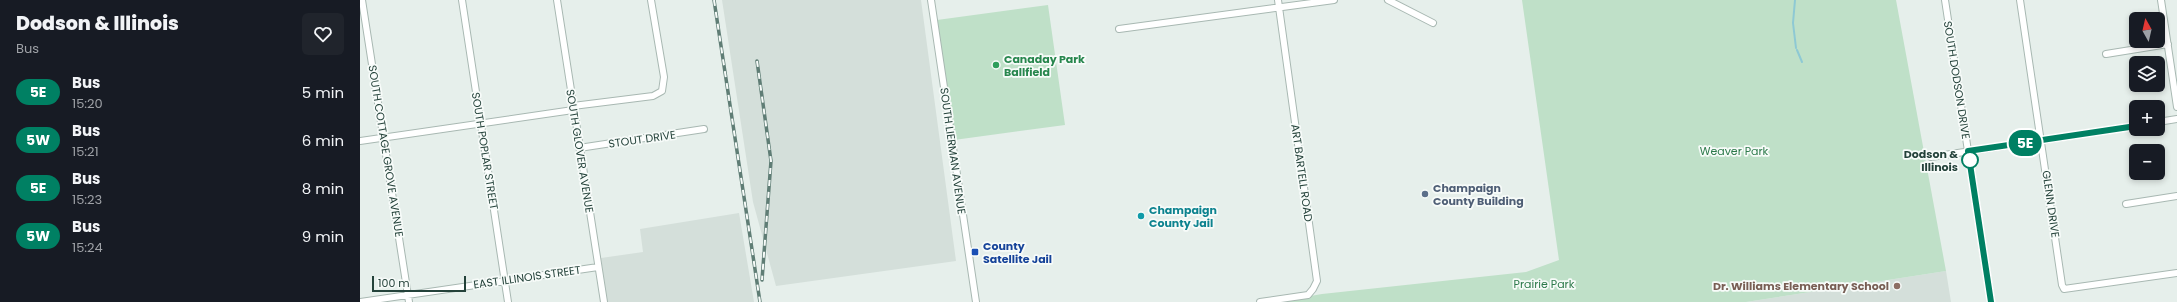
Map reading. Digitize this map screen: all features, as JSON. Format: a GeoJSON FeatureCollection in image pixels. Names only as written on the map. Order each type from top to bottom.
{"type":"FeatureCollection","features":[{"type":"Feature","properties":{"kind":"street","name":"SOUTH COTTAGE GROVE AVENUE"},"geometry":{"type":"LineString","coordinates":[[362,0],[409,302]]}},
{"type":"Feature","properties":{"kind":"street","name":"SOUTH POPLAR STREET"},"geometry":{"type":"LineString","coordinates":[[462,0],[508,302]]}},
{"type":"Feature","properties":{"kind":"street","name":"SOUTH GLOVER AVENUE"},"geometry":{"type":"LineString","coordinates":[[557,0],[604,302]]}},
{"type":"Feature","properties":{"kind":"street"},"geometry":{"type":"LineString","coordinates":[[360,141],[480,124],[658,95],[664,86],[664,77],[651,0]]}},
{"type":"Feature","properties":{"kind":"street","name":"SOUTH LIERMAN AVENUE"},"geometry":{"type":"LineString","coordinates":[[931,0],[976,302]]}},
{"type":"Feature","properties":{"kind":"street","name":"ART BARTELL ROAD"},"geometry":{"type":"LineString","coordinates":[[1260,302],[1308,295],[1317,281],[1278,0]]}},
{"type":"Feature","properties":{"kind":"street"},"geometry":{"type":"LineString","coordinates":[[1119,28],[1334,0]]}},
{"type":"Feature","properties":{"kind":"street"},"geometry":{"type":"LineString","coordinates":[[1388,0],[1433,24]]}},
{"type":"Feature","properties":{"kind":"street","name":"SOUTH DODSON DRIVE"},"geometry":{"type":"LineString","coordinates":[[1945,0],[1991,302]]}},
{"type":"Feature","properties":{"kind":"street","name":"GLENN DRIVE"},"geometry":{"type":"LineString","coordinates":[[2020,0],[2062,285],[2064,289],[2177,273]]}},
{"type":"Feature","properties":{"kind":"street"},"geometry":{"type":"LineString","coordinates":[[2161,0],[2177,107]]}},
{"type":"Feature","properties":{"kind":"street"},"geometry":{"type":"LineString","coordinates":[[2106,54],[2168,44]]}},
{"type":"Feature","properties":{"kind":"street"},"geometry":{"type":"LineString","coordinates":[[2165,121],[2177,119]]}},
{"type":"Feature","properties":{"kind":"street"},"geometry":{"type":"LineString","coordinates":[[1931,157],[2129,127]]}},
{"type":"Feature","properties":{"kind":"street","name":"STOUT DRIVE"},"geometry":{"type":"LineString","coordinates":[[579,148],[704,129]]}},
{"type":"Feature","properties":{"kind":"street"},"geometry":{"type":"LineString","coordinates":[[2126,204],[2177,196]]}},
{"type":"Feature","properties":{"kind":"street","name":"EAST ILLINOIS STREET"},"geometry":{"type":"LineString","coordinates":[[360,302],[598,267]]}},
{"type":"Feature","properties":{"kind":"shaded area"},"geometry":{"type":"Polygon","coordinates":[[[722,0],[921,0],[956,261],[776,286],[753,202],[722,0]]]}},
{"type":"Feature","properties":{"kind":"shaded area"},"geometry":{"type":"Polygon","coordinates":[[[739,213],[754,302],[607,302],[601,258],[643,252],[640,229],[739,213]]]}},
{"type":"Feature","properties":{"kind":"shaded area","name":"Dr. Williams Elementary School"},"geometry":{"type":"Polygon","coordinates":[[[1946,271],[1951,302],[1746,302],[1946,271]]]}},
{"type":"Feature","properties":{"kind":"green space","name":"Weaver Park"},"geometry":{"type":"Polygon","coordinates":[[[1522,0],[1896,0],[1946,271],[1746,302],[1276,302],[1322,294],[1526,272],[1559,260],[1522,0]]]}},
{"type":"Feature","properties":{"kind":"green space"},"geometry":{"type":"Polygon","coordinates":[[[1048,5],[1065,125],[954,140],[937,20],[1048,5]]]}},
{"type":"Feature","properties":{"kind":"waterway"},"geometry":{"type":"LineString","coordinates":[[1795,0],[1793,23],[1796,48]]}},
{"type":"Feature","properties":{"kind":"waterway"},"geometry":{"type":"LineString","coordinates":[[1797,50],[1802,62]]}},
{"type":"Feature","properties":{"kind":"railway"},"geometry":{"type":"LineString","coordinates":[[714,0],[760,302]]}},
{"type":"Feature","properties":{"kind":"railway"},"geometry":{"type":"LineString","coordinates":[[757,61],[771,161],[762,280]]}},
{"type":"Feature","properties":{"kind":"bus line","name":"5E"},"geometry":{"type":"LineString","coordinates":[[1991,302],[1968,151],[2129,127]]}},
{"type":"Feature","properties":{"kind":"place","name":"Canaday Park Ballfield"},"geometry":{"type":"Point","coordinates":[996,65]}},
{"type":"Feature","properties":{"kind":"place","name":"Dodson & Illinois"},"geometry":{"type":"Point","coordinates":[1970,160]}},
{"type":"Feature","properties":{"kind":"place","name":"Champaign County Building"},"geometry":{"type":"Point","coordinates":[1425,194]}},
{"type":"Feature","properties":{"kind":"place","name":"Champaign County Jail"},"geometry":{"type":"Point","coordinates":[1141,216]}},
{"type":"Feature","properties":{"kind":"place","name":"County Satellite Jail"},"geometry":{"type":"Point","coordinates":[975,252]}},
{"type":"Feature","properties":{"kind":"place","name":"Dr. Williams Elementary School"},"geometry":{"type":"Point","coordinates":[1897,286]}},
{"type":"Feature","properties":{"kind":"park label","name":"Prairie Park"},"geometry":{"type":"Point","coordinates":[1544,284]}}]}
